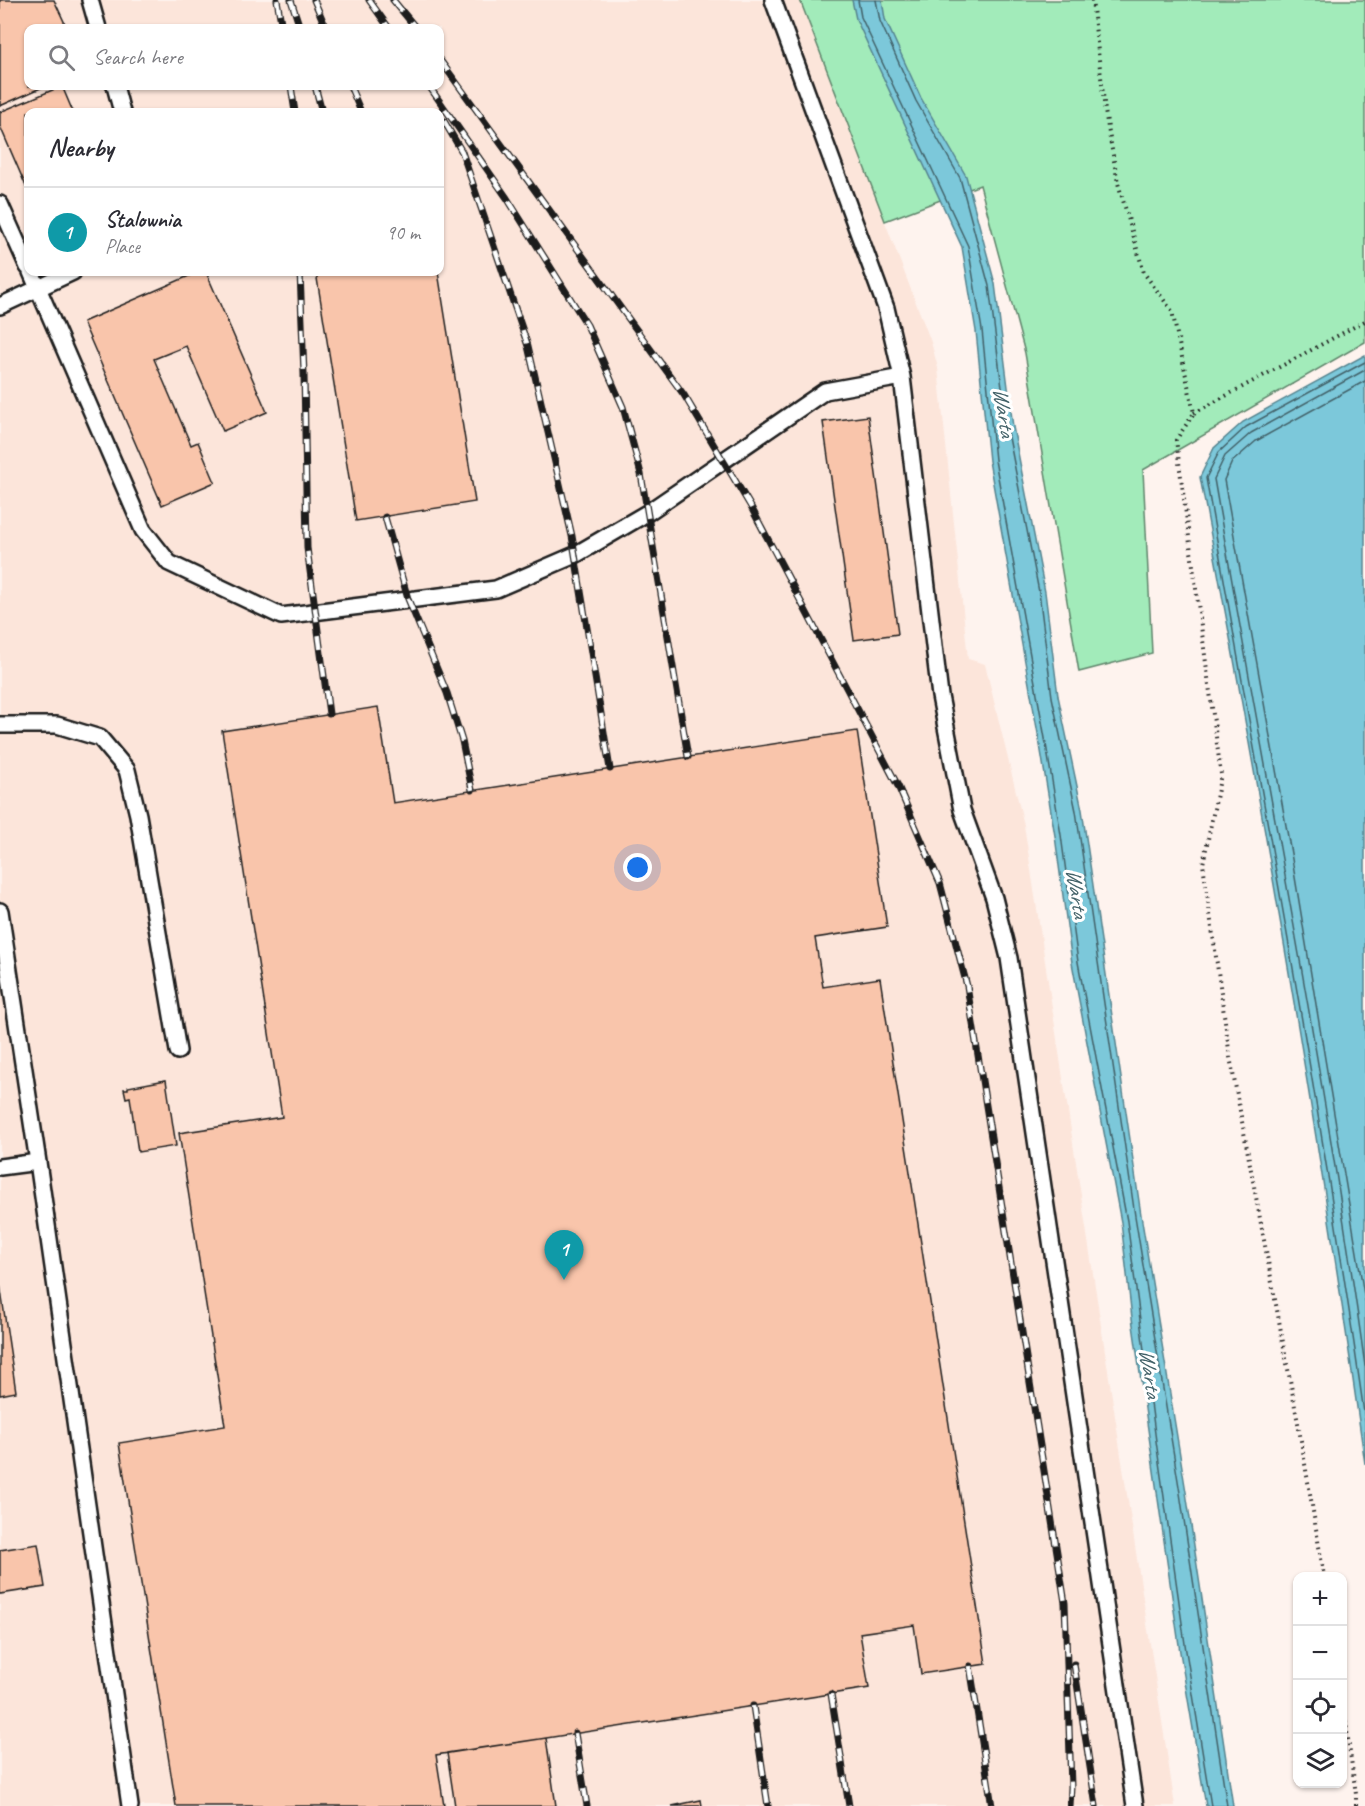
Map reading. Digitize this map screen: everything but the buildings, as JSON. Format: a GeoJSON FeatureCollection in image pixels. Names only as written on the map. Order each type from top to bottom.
{"type":"FeatureCollection","features":[{"type":"Feature","properties":{"kind":"lane"},"geometry":{"type":"LineString","coordinates":[[90,0],[97,24]]}},
{"type":"Feature","properties":{"kind":"lane"},"geometry":{"type":"LineString","coordinates":[[773,0],[886,308],[902,377],[940,696],[962,810],[994,898],[1009,958],[1135,1806]]}},
{"type":"Feature","properties":{"kind":"lane"},"geometry":{"type":"LineString","coordinates":[[116,90],[121,108]]}},
{"type":"Feature","properties":{"kind":"lane"},"geometry":{"type":"LineString","coordinates":[[0,204],[24,258]]}},
{"type":"Feature","properties":{"kind":"lane"},"geometry":{"type":"LineString","coordinates":[[33,276],[143,530],[169,563],[281,616],[496,589],[575,555],[647,513],[825,391],[902,377]]}},
{"type":"Feature","properties":{"kind":"lane"},"geometry":{"type":"LineString","coordinates":[[0,306],[65,276]]}},
{"type":"Feature","properties":{"kind":"lane"},"geometry":{"type":"LineString","coordinates":[[0,725],[57,725],[100,738],[127,770],[138,815],[178,1051]]}},
{"type":"Feature","properties":{"kind":"lane"},"geometry":{"type":"LineString","coordinates":[[0,911],[130,1806]]}},
{"type":"Feature","properties":{"kind":"lane"},"geometry":{"type":"LineString","coordinates":[[0,1167],[38,1162]]}},
{"type":"Feature","properties":{"kind":"path"},"geometry":{"type":"LineString","coordinates":[[1092,0],[1105,111],[1118,183],[1144,273],[1173,311],[1194,413]]}},
{"type":"Feature","properties":{"kind":"path"},"geometry":{"type":"LineString","coordinates":[[1323,1572],[1230,1057],[1203,864],[1221,774],[1176,440],[1194,413],[1365,321]]}},
{"type":"Feature","properties":{"kind":"path"},"geometry":{"type":"LineString","coordinates":[[1347,1732],[1356,1806]]}},
{"type":"Feature","properties":{"kind":"shaded area"},"geometry":{"type":"Polygon","coordinates":[[[0,0],[800,0],[931,342],[938,368],[968,659],[985,664],[1024,825],[1175,1806],[0,1806],[0,0]]]}},
{"type":"Feature","properties":{"kind":"green space"},"geometry":{"type":"Polygon","coordinates":[[[800,0],[1365,0],[1365,342],[1143,470],[1152,653],[1079,672],[1025,353],[980,185],[885,221],[800,0]]]}},
{"type":"Feature","properties":{"kind":"water","name":"Warta"},"geometry":{"type":"Polygon","coordinates":[[[852,0],[882,0],[885,19],[921,98],[966,176],[995,284],[1013,427],[1045,592],[1058,696],[1082,810],[1141,1215],[1186,1492],[1233,1806],[1206,1806],[1180,1652],[1132,1318],[1121,1222],[1072,963],[1040,745],[989,461],[976,331],[962,247],[856,19],[852,0]]]}},
{"type":"Feature","properties":{"kind":"water"},"geometry":{"type":"Polygon","coordinates":[[[1365,355],[1365,1464],[1329,1216],[1288,969],[1200,477],[1214,448],[1243,422],[1365,355]]]}},
{"type":"Feature","properties":{"kind":"railway"},"geometry":{"type":"LineString","coordinates":[[277,0],[281,24]]}},
{"type":"Feature","properties":{"kind":"railway"},"geometry":{"type":"LineString","coordinates":[[291,0],[299,24]]}},
{"type":"Feature","properties":{"kind":"railway"},"geometry":{"type":"LineString","coordinates":[[314,0],[324,24]]}},
{"type":"Feature","properties":{"kind":"railway"},"geometry":{"type":"LineString","coordinates":[[369,0],[386,24]]}},
{"type":"Feature","properties":{"kind":"railway"},"geometry":{"type":"LineString","coordinates":[[393,0],[413,24]]}},
{"type":"Feature","properties":{"kind":"railway"},"geometry":{"type":"LineString","coordinates":[[444,65],[684,395],[751,507],[898,786],[940,883],[967,986],[1065,1603],[1070,1806]]}},
{"type":"Feature","properties":{"kind":"railway"},"geometry":{"type":"LineString","coordinates":[[292,90],[294,108]]}},
{"type":"Feature","properties":{"kind":"railway"},"geometry":{"type":"LineString","coordinates":[[316,90],[321,108]]}},
{"type":"Feature","properties":{"kind":"railway"},"geometry":{"type":"LineString","coordinates":[[352,90],[359,108]]}},
{"type":"Feature","properties":{"kind":"railway"},"geometry":{"type":"LineString","coordinates":[[432,90],[507,198],[587,325],[623,407],[641,474],[688,757]]}},
{"type":"Feature","properties":{"kind":"railway"},"geometry":{"type":"LineString","coordinates":[[444,121],[462,152],[528,346],[572,536],[610,769]]}},
{"type":"Feature","properties":{"kind":"railway"},"geometry":{"type":"LineString","coordinates":[[300,276],[307,548],[329,714]]}},
{"type":"Feature","properties":{"kind":"railway"},"geometry":{"type":"LineString","coordinates":[[385,517],[408,599],[447,693],[462,741],[472,790]]}},
{"type":"Feature","properties":{"kind":"railway"},"geometry":{"type":"LineString","coordinates":[[1074,1664],[1096,1806]]}},
{"type":"Feature","properties":{"kind":"railway"},"geometry":{"type":"LineString","coordinates":[[970,1666],[992,1806]]}},
{"type":"Feature","properties":{"kind":"railway"},"geometry":{"type":"LineString","coordinates":[[831,1694],[849,1806]]}},
{"type":"Feature","properties":{"kind":"railway"},"geometry":{"type":"LineString","coordinates":[[753,1706],[768,1806]]}},
{"type":"Feature","properties":{"kind":"railway"},"geometry":{"type":"LineString","coordinates":[[575,1733],[587,1806]]}},
{"type":"Feature","properties":{"kind":"place","name":"Stalownia"},"geometry":{"type":"Point","coordinates":[564,1280]}}]}
